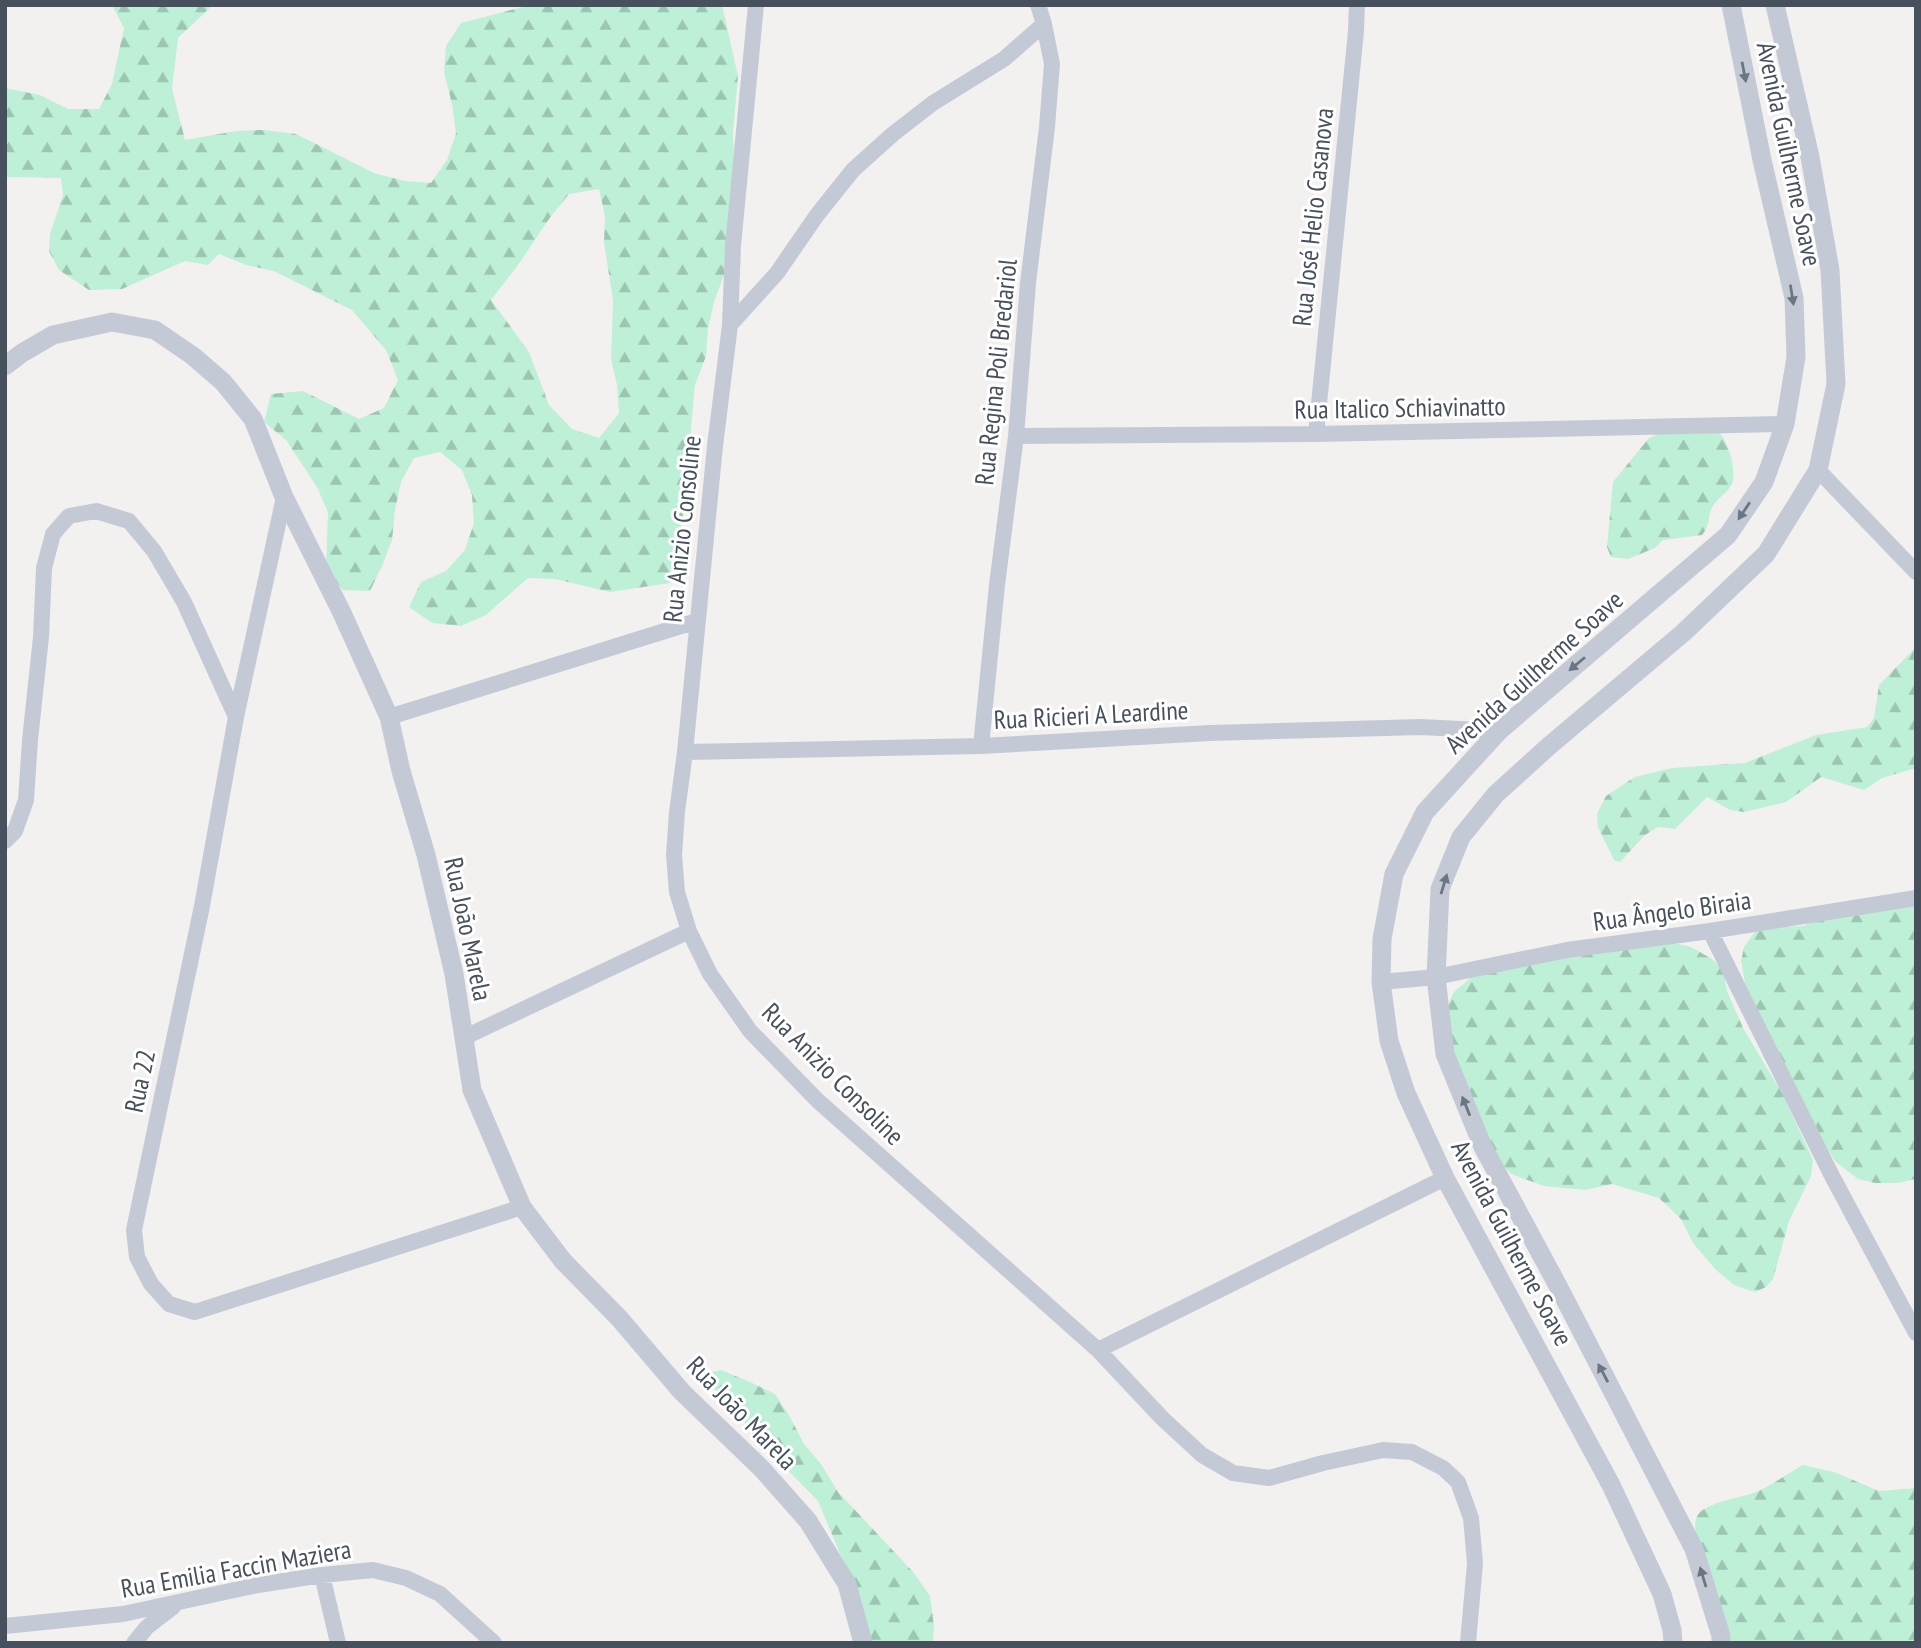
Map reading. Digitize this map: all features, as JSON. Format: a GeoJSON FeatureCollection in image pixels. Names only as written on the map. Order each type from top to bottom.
{"type":"FeatureCollection","features":[{"type":"Feature","properties":{"kind":"street","name":"Rua Anizio Consoline"},"geometry":{"type":"LineString","coordinates":[[756,5],[733,246],[730,325],[677,812],[674,855],[677,892],[689,931],[710,974],[750,1031],[808,1090],[941,1212],[1098,1350],[1162,1418],[1202,1455],[1233,1473],[1269,1478],[1383,1450],[1412,1452],[1443,1468],[1458,1482],[1471,1518],[1475,1563],[1468,1643]]}},
{"type":"Feature","properties":{"kind":"street","name":"Rua Regina Poli Bredariol"},"geometry":{"type":"LineString","coordinates":[[981,746],[997,585],[1016,436],[1028,283],[1052,64],[1038,5]]}},
{"type":"Feature","properties":{"kind":"street","name":"Rua José Helio Casanova"},"geometry":{"type":"LineString","coordinates":[[1316,434],[1357,5]]}},
{"type":"Feature","properties":{"kind":"street","name":"Avenida Guilherme Soave"},"geometry":{"type":"LineString","coordinates":[[1673,1643],[1662,1594],[1617,1498],[1445,1178],[1406,1093],[1389,1041],[1381,982],[1382,939],[1394,874],[1424,812],[1499,731],[1728,535],[1764,482],[1785,424],[1796,357],[1794,298],[1762,160],[1731,5]]}},
{"type":"Feature","properties":{"kind":"street","name":"Avenida Guilherme Soave"},"geometry":{"type":"LineString","coordinates":[[1721,1643],[1694,1549],[1483,1146],[1445,1054],[1436,977],[1440,890],[1461,837],[1496,794],[1683,633],[1766,554],[1818,470],[1836,384],[1830,270],[1810,157],[1775,5]]}},
{"type":"Feature","properties":{"kind":"street"},"geometry":{"type":"LineString","coordinates":[[730,325],[777,274],[817,215],[853,170],[923,111],[1004,59],[1044,24]]}},
{"type":"Feature","properties":{"kind":"street","name":"Rua João Marela"},"geometry":{"type":"LineString","coordinates":[[5,366],[53,335],[112,322],[155,330],[193,356],[223,382],[253,419],[285,497],[389,717],[454,974],[472,1090],[522,1207],[563,1261],[619,1318],[682,1392],[762,1469],[808,1521],[846,1584],[863,1643]]}},
{"type":"Feature","properties":{"kind":"street","name":"Rua Italico Schiavinatto"},"geometry":{"type":"LineString","coordinates":[[1016,436],[1316,434],[1785,424]]}},
{"type":"Feature","properties":{"kind":"street"},"geometry":{"type":"LineString","coordinates":[[1818,470],[1916,572]]}},
{"type":"Feature","properties":{"kind":"street","name":"Rua 22"},"geometry":{"type":"LineString","coordinates":[[285,497],[236,717],[202,906],[134,1230],[137,1257],[151,1284],[169,1304],[195,1312],[522,1207]]}},
{"type":"Feature","properties":{"kind":"street"},"geometry":{"type":"LineString","coordinates":[[5,841],[15,831],[26,800],[30,740],[37,694],[44,568],[53,534],[69,516],[96,511],[129,522],[154,551],[184,603],[236,717]]}},
{"type":"Feature","properties":{"kind":"street"},"geometry":{"type":"LineString","coordinates":[[389,717],[697,621]]}},
{"type":"Feature","properties":{"kind":"street","name":"Rua Ricieri A Leardine"},"geometry":{"type":"LineString","coordinates":[[685,752],[981,746],[1210,733],[1422,727],[1499,731]]}},
{"type":"Feature","properties":{"kind":"street","name":"Rua Ângelo Biraia"},"geometry":{"type":"LineString","coordinates":[[1381,982],[1436,977],[1567,950],[1710,931],[1916,898]]}},
{"type":"Feature","properties":{"kind":"street"},"geometry":{"type":"LineString","coordinates":[[463,1038],[689,931]]}},
{"type":"Feature","properties":{"kind":"street"},"geometry":{"type":"LineString","coordinates":[[1710,931],[1832,1176],[1916,1333]]}},
{"type":"Feature","properties":{"kind":"street"},"geometry":{"type":"LineString","coordinates":[[1098,1350],[1445,1178]]}},
{"type":"Feature","properties":{"kind":"street","name":"Rua Emilia Faccin Maziera"},"geometry":{"type":"LineString","coordinates":[[5,1626],[123,1614],[258,1585],[373,1570],[406,1578],[440,1594],[495,1643]]}},
{"type":"Feature","properties":{"kind":"street"},"geometry":{"type":"LineString","coordinates":[[322,1575],[338,1643]]}},
{"type":"Feature","properties":{"kind":"street"},"geometry":{"type":"LineString","coordinates":[[134,1643],[147,1627],[177,1603]]}},
{"type":"Feature","properties":{"kind":"green space"},"geometry":{"type":"Polygon","coordinates":[[[112,5],[213,5],[178,38],[172,89],[185,140],[236,131],[264,130],[296,134],[374,173],[405,181],[431,183],[447,160],[456,133],[444,72],[446,46],[461,23],[523,7],[552,5],[722,5],[738,76],[725,272],[714,302],[706,356],[695,385],[679,556],[670,583],[610,592],[555,579],[528,578],[486,615],[461,626],[432,623],[409,607],[421,582],[446,571],[465,550],[474,523],[472,495],[462,470],[440,452],[414,458],[401,482],[392,540],[370,591],[343,590],[326,569],[328,512],[317,487],[286,440],[264,422],[271,394],[303,391],[359,419],[384,408],[398,380],[386,350],[352,310],[274,271],[246,265],[219,254],[208,265],[185,261],[122,289],[89,290],[59,270],[49,251],[50,234],[63,195],[61,178],[5,177],[5,88],[40,95],[68,109],[99,109],[112,84],[124,28],[112,5]],[[599,189],[569,194],[491,300],[529,352],[549,405],[572,429],[599,438],[619,413],[617,385],[611,359],[613,301],[604,242],[605,216],[599,189]]]}},
{"type":"Feature","properties":{"kind":"green space"},"geometry":{"type":"Polygon","coordinates":[[[1689,421],[1711,425],[1721,435],[1732,461],[1732,484],[1713,506],[1702,535],[1663,540],[1655,548],[1628,559],[1611,557],[1607,547],[1613,482],[1649,438],[1689,421]]]}},
{"type":"Feature","properties":{"kind":"green space"},"geometry":{"type":"Polygon","coordinates":[[[1916,647],[1916,768],[1882,778],[1864,790],[1821,777],[1786,802],[1744,812],[1730,810],[1707,797],[1675,829],[1658,827],[1645,835],[1620,862],[1614,860],[1598,827],[1597,814],[1606,796],[1635,777],[1672,768],[1745,763],[1816,735],[1867,727],[1874,718],[1879,685],[1916,647]]]}},
{"type":"Feature","properties":{"kind":"green space"},"geometry":{"type":"Polygon","coordinates":[[[1916,904],[1916,1179],[1897,1183],[1875,1183],[1858,1179],[1836,1162],[1809,1122],[1749,1004],[1741,961],[1744,947],[1754,933],[1765,927],[1803,926],[1829,912],[1916,904]]]}},
{"type":"Feature","properties":{"kind":"green space"},"geometry":{"type":"Polygon","coordinates":[[[1647,937],[1691,947],[1712,959],[1723,970],[1727,991],[1743,1028],[1782,1093],[1813,1160],[1811,1176],[1789,1221],[1773,1279],[1766,1287],[1755,1292],[1734,1285],[1716,1270],[1693,1243],[1681,1219],[1659,1198],[1612,1184],[1585,1190],[1544,1186],[1511,1174],[1488,1150],[1471,1122],[1444,1013],[1454,992],[1476,973],[1647,937]]]}},
{"type":"Feature","properties":{"kind":"green space"},"geometry":{"type":"Polygon","coordinates":[[[721,1370],[775,1394],[804,1444],[821,1464],[838,1492],[914,1573],[930,1596],[933,1643],[862,1643],[855,1582],[818,1501],[703,1374],[721,1370]]]}},
{"type":"Feature","properties":{"kind":"green space"},"geometry":{"type":"Polygon","coordinates":[[[1803,1465],[1834,1472],[1879,1491],[1916,1488],[1916,1643],[1720,1643],[1699,1557],[1695,1525],[1697,1516],[1707,1507],[1762,1489],[1803,1465]]]}}]}
